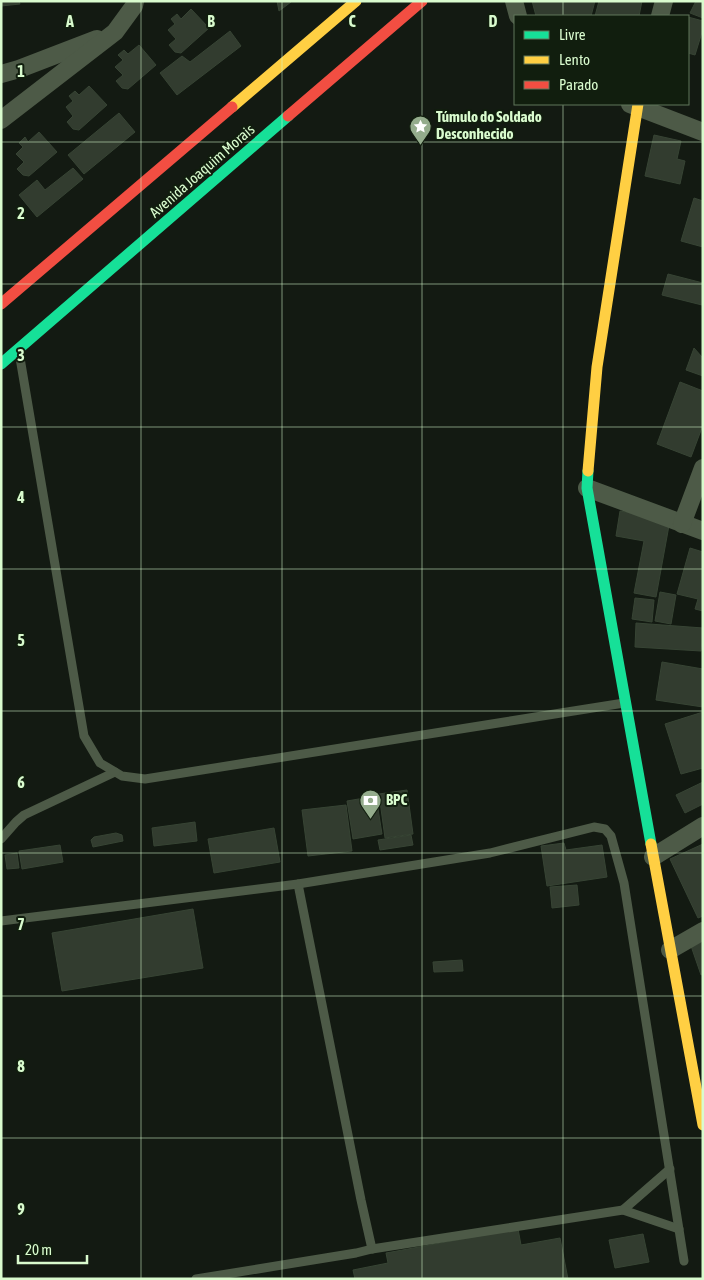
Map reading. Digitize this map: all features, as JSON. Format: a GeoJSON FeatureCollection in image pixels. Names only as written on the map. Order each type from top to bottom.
{"type":"FeatureCollection","features":[{"type":"Feature","properties":{"kind":"street"},"geometry":{"type":"LineString","coordinates":[[1,120],[115,32],[134,6],[135,1]]}},
{"type":"Feature","properties":{"kind":"street","name":"Avenida Joaquim Morais"},"geometry":{"type":"LineString","coordinates":[[1,304],[356,1]]}},
{"type":"Feature","properties":{"kind":"street","name":"Avenida Joaquim Morais"},"geometry":{"type":"LineString","coordinates":[[1,364],[422,1]]}},
{"type":"Feature","properties":{"kind":"street"},"geometry":{"type":"LineString","coordinates":[[514,1],[518,15]]}},
{"type":"Feature","properties":{"kind":"street"},"geometry":{"type":"LineString","coordinates":[[660,15],[664,1]]}},
{"type":"Feature","properties":{"kind":"street"},"geometry":{"type":"LineString","coordinates":[[1,74],[19,69],[115,32]]}},
{"type":"Feature","properties":{"kind":"street"},"geometry":{"type":"LineString","coordinates":[[703,132],[635,105],[597,367],[587,488],[703,1125]]}},
{"type":"Feature","properties":{"kind":"street"},"geometry":{"type":"LineString","coordinates":[[682,524],[703,468]]}},
{"type":"Feature","properties":{"kind":"street"},"geometry":{"type":"LineString","coordinates":[[587,488],[703,531]]}},
{"type":"Feature","properties":{"kind":"street"},"geometry":{"type":"LineString","coordinates":[[653,857],[703,826]]}},
{"type":"Feature","properties":{"kind":"street"},"geometry":{"type":"LineString","coordinates":[[670,950],[703,931]]}},
{"type":"Feature","properties":{"kind":"lane"},"geometry":{"type":"LineString","coordinates":[[18,349],[84,736],[100,763],[115,772],[122,776],[146,779],[626,703]]}},
{"type":"Feature","properties":{"kind":"lane"},"geometry":{"type":"LineString","coordinates":[[1,839],[24,815],[115,772]]}},
{"type":"Feature","properties":{"kind":"lane"},"geometry":{"type":"LineString","coordinates":[[1,921],[298,884],[490,853],[594,827],[605,829],[611,836],[624,883],[684,1261]]}},
{"type":"Feature","properties":{"kind":"lane"},"geometry":{"type":"LineString","coordinates":[[298,884],[372,1249]]}},
{"type":"Feature","properties":{"kind":"lane"},"geometry":{"type":"LineString","coordinates":[[623,1210],[670,1169]]}},
{"type":"Feature","properties":{"kind":"lane"},"geometry":{"type":"LineString","coordinates":[[196,1279],[372,1249],[623,1210],[679,1229]]}},
{"type":"Feature","properties":{"kind":"building"},"geometry":{"type":"Polygon","coordinates":[[[1,1],[19,1],[20,4],[1,6],[1,1]]]}},
{"type":"Feature","properties":{"kind":"building"},"geometry":{"type":"Polygon","coordinates":[[[277,1],[291,1],[291,2],[279,11],[277,1]]]}},
{"type":"Feature","properties":{"kind":"building"},"geometry":{"type":"Polygon","coordinates":[[[532,1],[595,1],[591,15],[536,15],[532,1]]]}},
{"type":"Feature","properties":{"kind":"building"},"geometry":{"type":"Polygon","coordinates":[[[599,1],[642,1],[639,15],[595,15],[599,1]]]}},
{"type":"Feature","properties":{"kind":"building"},"geometry":{"type":"Polygon","coordinates":[[[696,1],[703,1],[703,18],[690,13],[696,1]]]}},
{"type":"Feature","properties":{"kind":"building"},"geometry":{"type":"Polygon","coordinates":[[[191,9],[209,28],[181,53],[175,52],[169,45],[176,39],[168,30],[175,24],[171,19],[177,14],[181,19],[191,9]]]}},
{"type":"Feature","properties":{"kind":"building"},"geometry":{"type":"Polygon","coordinates":[[[689,17],[703,21],[703,29],[695,55],[689,53],[689,17]]]}},
{"type":"Feature","properties":{"kind":"building"},"geometry":{"type":"Polygon","coordinates":[[[230,31],[241,46],[177,95],[160,73],[182,56],[190,62],[230,31]]]}},
{"type":"Feature","properties":{"kind":"building"},"geometry":{"type":"Polygon","coordinates":[[[139,45],[156,65],[128,89],[122,88],[116,81],[123,75],[115,67],[123,60],[118,55],[124,50],[128,54],[139,45]]]}},
{"type":"Feature","properties":{"kind":"building"},"geometry":{"type":"Polygon","coordinates":[[[89,86],[107,105],[79,130],[73,129],[67,122],[73,116],[66,107],[73,101],[69,96],[75,91],[79,95],[89,86]]]}},
{"type":"Feature","properties":{"kind":"building"},"geometry":{"type":"Polygon","coordinates":[[[119,113],[135,132],[84,174],[68,155],[119,113]]]}},
{"type":"Feature","properties":{"kind":"building"},"geometry":{"type":"Polygon","coordinates":[[[39,132],[57,152],[29,176],[23,175],[17,169],[24,162],[16,154],[23,147],[19,143],[25,137],[28,142],[39,132]]]}},
{"type":"Feature","properties":{"kind":"building"},"geometry":{"type":"Polygon","coordinates":[[[654,135],[681,141],[677,159],[685,161],[680,184],[645,176],[654,135]]]}},
{"type":"Feature","properties":{"kind":"building"},"geometry":{"type":"Polygon","coordinates":[[[73,168],[83,179],[37,217],[19,195],[37,180],[45,190],[73,168]]]}},
{"type":"Feature","properties":{"kind":"building"},"geometry":{"type":"Polygon","coordinates":[[[694,198],[703,201],[703,247],[681,241],[694,198]]]}},
{"type":"Feature","properties":{"kind":"building"},"geometry":{"type":"Polygon","coordinates":[[[668,274],[703,283],[702,305],[662,295],[668,274]]]}},
{"type":"Feature","properties":{"kind":"building"},"geometry":{"type":"Polygon","coordinates":[[[694,348],[703,356],[703,376],[686,370],[694,348]]]}},
{"type":"Feature","properties":{"kind":"building"},"geometry":{"type":"Polygon","coordinates":[[[680,382],[703,391],[703,425],[691,457],[657,444],[680,382]]]}},
{"type":"Feature","properties":{"kind":"building"},"geometry":{"type":"Polygon","coordinates":[[[620,511],[670,520],[656,597],[634,593],[644,541],[616,536],[620,511]]]}},
{"type":"Feature","properties":{"kind":"building"},"geometry":{"type":"Polygon","coordinates":[[[690,548],[703,552],[703,611],[695,609],[698,599],[677,594],[690,548]]]}},
{"type":"Feature","properties":{"kind":"building"},"geometry":{"type":"Polygon","coordinates":[[[660,592],[676,595],[671,624],[655,621],[660,592]]]}},
{"type":"Feature","properties":{"kind":"building"},"geometry":{"type":"Polygon","coordinates":[[[635,598],[654,600],[652,622],[632,619],[635,598]]]}},
{"type":"Feature","properties":{"kind":"building"},"geometry":{"type":"Polygon","coordinates":[[[636,623],[703,628],[701,651],[635,647],[636,623]]]}},
{"type":"Feature","properties":{"kind":"building"},"geometry":{"type":"Polygon","coordinates":[[[662,662],[703,669],[703,707],[656,700],[662,662]]]}},
{"type":"Feature","properties":{"kind":"building"},"geometry":{"type":"Polygon","coordinates":[[[703,712],[703,768],[681,774],[665,724],[703,712]]]}},
{"type":"Feature","properties":{"kind":"building"},"geometry":{"type":"Polygon","coordinates":[[[703,782],[703,804],[685,813],[676,795],[703,782]]]}},
{"type":"Feature","properties":{"kind":"building"},"geometry":{"type":"Polygon","coordinates":[[[407,790],[413,834],[385,838],[379,794],[407,790]]]}},
{"type":"Feature","properties":{"kind":"building"},"geometry":{"type":"Polygon","coordinates":[[[376,796],[382,834],[353,839],[347,801],[376,796]]]}},
{"type":"Feature","properties":{"kind":"building"},"geometry":{"type":"Polygon","coordinates":[[[346,805],[352,851],[308,856],[302,810],[346,805]]]}},
{"type":"Feature","properties":{"kind":"building"},"geometry":{"type":"Polygon","coordinates":[[[195,822],[197,841],[154,846],[152,828],[195,822]]]}},
{"type":"Feature","properties":{"kind":"building"},"geometry":{"type":"Polygon","coordinates":[[[274,828],[280,862],[214,873],[208,839],[274,828]]]}},
{"type":"Feature","properties":{"kind":"building"},"geometry":{"type":"Polygon","coordinates":[[[116,833],[122,835],[123,841],[93,847],[91,840],[94,837],[116,833]]]}},
{"type":"Feature","properties":{"kind":"building"},"geometry":{"type":"Polygon","coordinates":[[[411,835],[413,845],[380,850],[378,840],[411,835]]]}},
{"type":"Feature","properties":{"kind":"building"},"geometry":{"type":"Polygon","coordinates":[[[564,843],[566,850],[602,845],[607,877],[547,886],[541,846],[564,843]]]}},
{"type":"Feature","properties":{"kind":"building"},"geometry":{"type":"Polygon","coordinates":[[[703,844],[703,916],[698,918],[670,859],[703,844]]]}},
{"type":"Feature","properties":{"kind":"building"},"geometry":{"type":"Polygon","coordinates":[[[60,845],[63,862],[22,869],[19,851],[60,845]]]}},
{"type":"Feature","properties":{"kind":"building"},"geometry":{"type":"Polygon","coordinates":[[[17,853],[19,868],[7,869],[5,855],[17,853]]]}},
{"type":"Feature","properties":{"kind":"building"},"geometry":{"type":"Polygon","coordinates":[[[577,885],[579,905],[552,908],[550,887],[577,885]]]}},
{"type":"Feature","properties":{"kind":"building"},"geometry":{"type":"Polygon","coordinates":[[[193,909],[203,968],[62,991],[52,933],[193,909]]]}},
{"type":"Feature","properties":{"kind":"building"},"geometry":{"type":"Polygon","coordinates":[[[703,939],[703,974],[701,975],[690,943],[703,939]]]}},
{"type":"Feature","properties":{"kind":"building"},"geometry":{"type":"Polygon","coordinates":[[[462,960],[463,971],[434,972],[433,962],[462,960]]]}},
{"type":"Feature","properties":{"kind":"building"},"geometry":{"type":"Polygon","coordinates":[[[518,1229],[521,1245],[560,1238],[568,1279],[355,1279],[353,1270],[388,1263],[386,1253],[518,1229]]]}},
{"type":"Feature","properties":{"kind":"building"},"geometry":{"type":"Polygon","coordinates":[[[643,1234],[649,1262],[615,1268],[609,1240],[643,1234]]]}},
{"type":"Feature","properties":{"kind":"traffic: fast"},"geometry":{"type":"LineString","coordinates":[[1,364],[288,116]]}},
{"type":"Feature","properties":{"kind":"traffic: fast"},"geometry":{"type":"LineString","coordinates":[[588,471],[587,488],[651,844]]}},
{"type":"Feature","properties":{"kind":"traffic: slow"},"geometry":{"type":"LineString","coordinates":[[232,107],[356,1]]}},
{"type":"Feature","properties":{"kind":"traffic: slow"},"geometry":{"type":"LineString","coordinates":[[588,471],[597,367],[638,105]]}},
{"type":"Feature","properties":{"kind":"traffic: slow"},"geometry":{"type":"LineString","coordinates":[[651,844],[703,1125]]}},
{"type":"Feature","properties":{"kind":"traffic: jam"},"geometry":{"type":"LineString","coordinates":[[288,116],[422,1]]}},
{"type":"Feature","properties":{"kind":"traffic: jam"},"geometry":{"type":"LineString","coordinates":[[1,304],[232,107]]}},
{"type":"Feature","properties":{"kind":"place","name":"Túmulo do Soldado Desconhecido"},"geometry":{"type":"Point","coordinates":[420,145]}},
{"type":"Feature","properties":{"kind":"place","name":"BPC"},"geometry":{"type":"Point","coordinates":[370,819]}}]}
